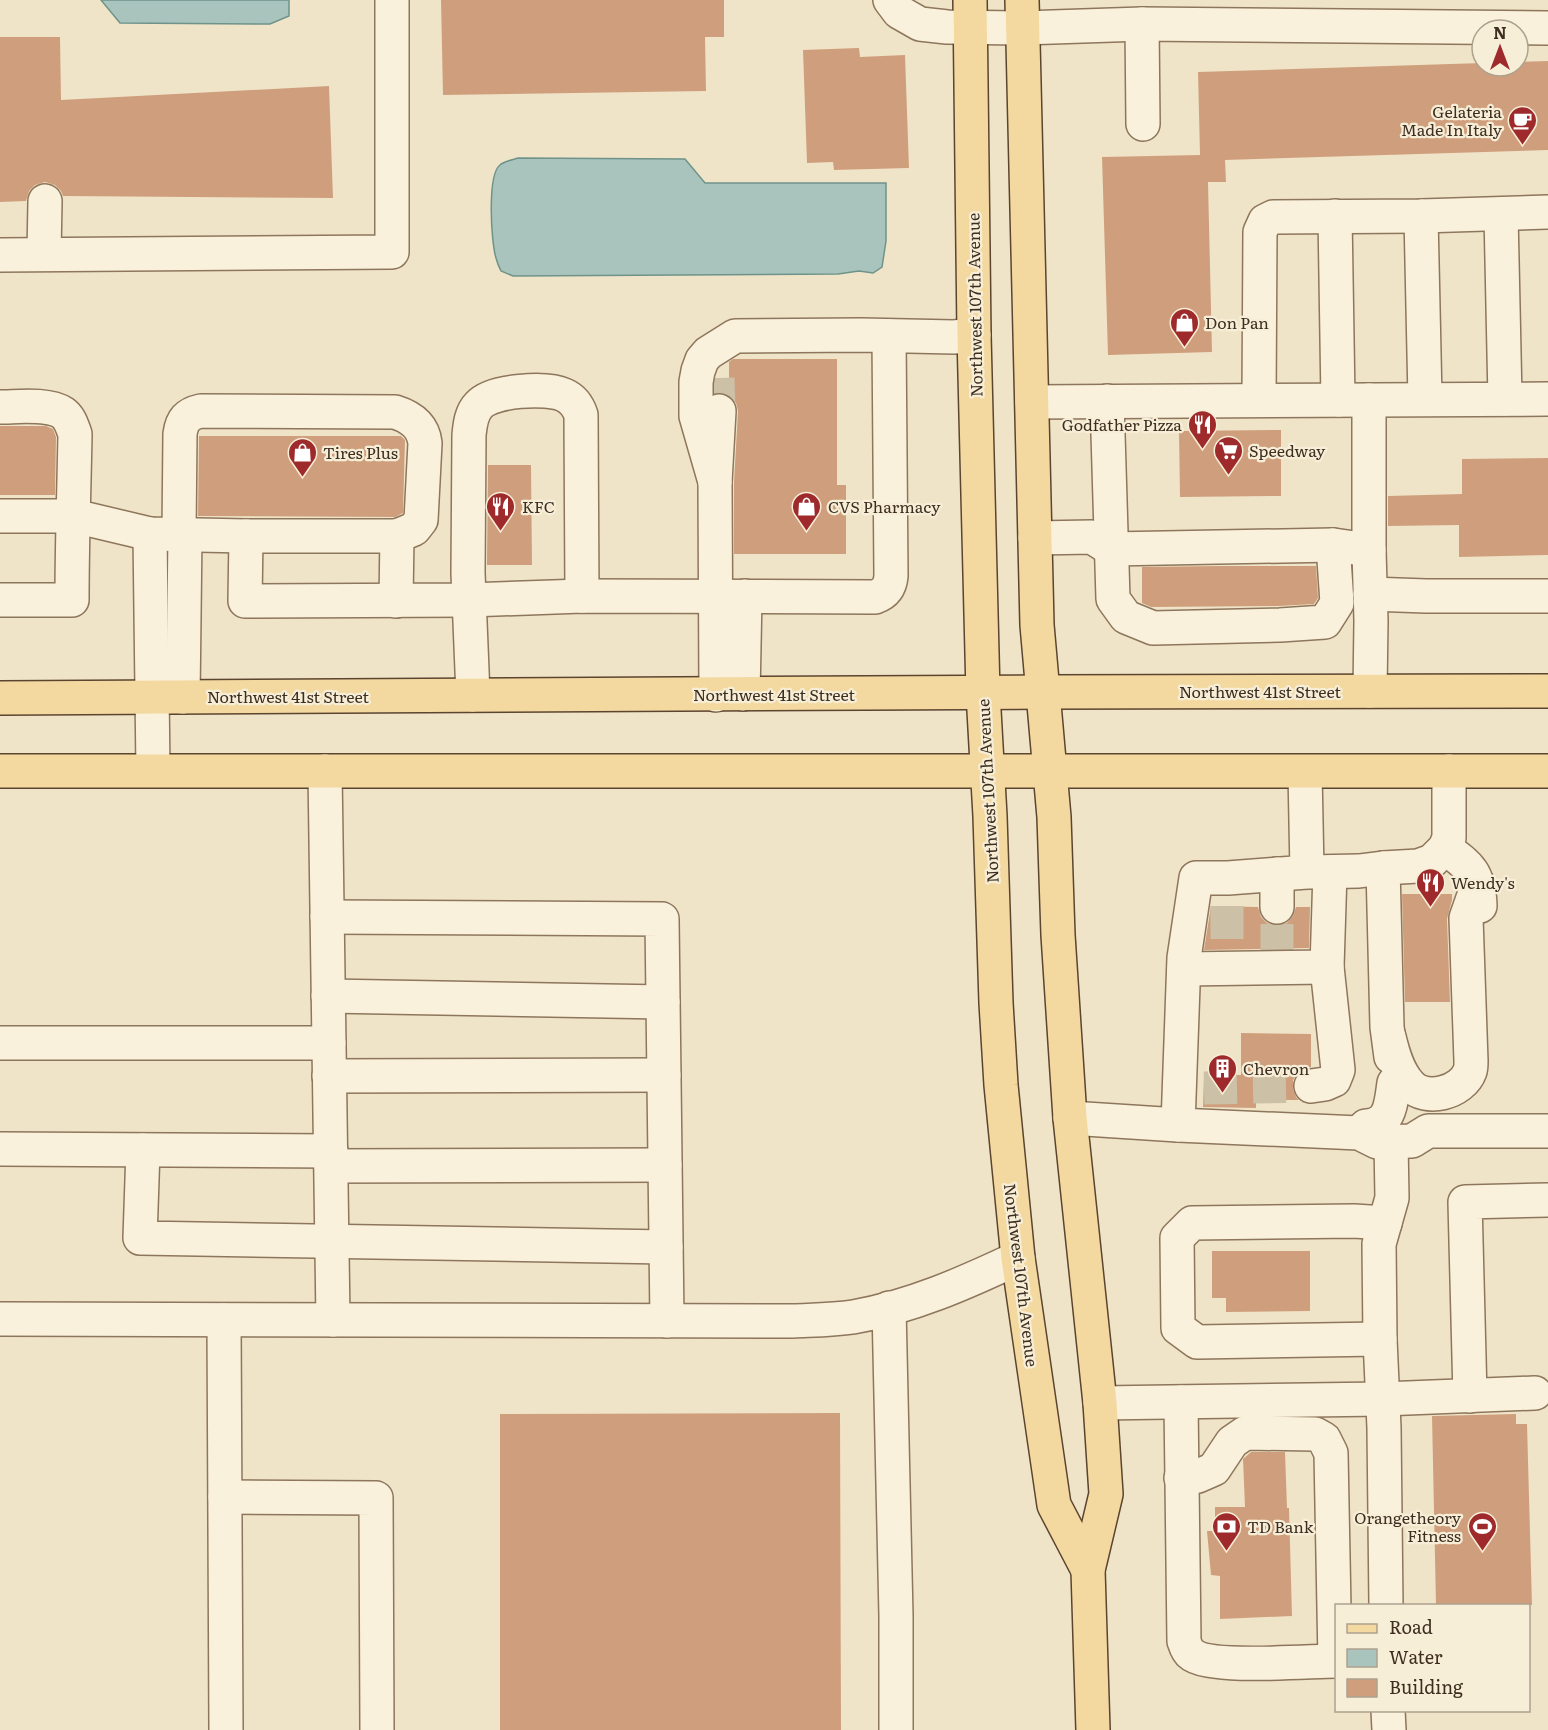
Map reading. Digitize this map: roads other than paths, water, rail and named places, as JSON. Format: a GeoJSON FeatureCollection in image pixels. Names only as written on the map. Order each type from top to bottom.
{"type":"FeatureCollection","features":[{"type":"Feature","properties":{"kind":"main road","name":"Northwest 107th Avenue"},"geometry":{"type":"LineString","coordinates":[[970,13],[974,335],[983,693],[999,1061],[1018,1258],[1054,1505],[1088,1570]]}},
{"type":"Feature","properties":{"kind":"main road","name":"Northwest 107th Avenue"},"geometry":{"type":"LineString","coordinates":[[1022,14],[1037,625],[1051,771],[1070,1118],[1100,1403],[1106,1494],[1088,1570],[1093,1730]]}},
{"type":"Feature","properties":{"kind":"main road","name":"Northwest 41st Street"},"geometry":{"type":"LineString","coordinates":[[0,698],[1548,691]]}},
{"type":"Feature","properties":{"kind":"main road"},"geometry":{"type":"LineString","coordinates":[[0,771],[1548,771]]}},
{"type":"Feature","properties":{"kind":"lane"},"geometry":{"type":"LineString","coordinates":[[0,255],[392,252],[392,0]]}},
{"type":"Feature","properties":{"kind":"lane"},"geometry":{"type":"LineString","coordinates":[[890,0],[899,12],[920,24],[947,27],[970,13],[1022,14],[1142,24],[1548,28]]}},
{"type":"Feature","properties":{"kind":"lane"},"geometry":{"type":"LineString","coordinates":[[1142,24],[1143,124]]}},
{"type":"Feature","properties":{"kind":"lane"},"geometry":{"type":"LineString","coordinates":[[44,254],[45,201]]}},
{"type":"Feature","properties":{"kind":"lane"},"geometry":{"type":"LineString","coordinates":[[1259,400],[1260,232],[1265,221],[1273,217],[1548,212]]}},
{"type":"Feature","properties":{"kind":"lane"},"geometry":{"type":"LineString","coordinates":[[1501,214],[1505,399]]}},
{"type":"Feature","properties":{"kind":"lane"},"geometry":{"type":"LineString","coordinates":[[1335,216],[1369,550],[1370,691]]}},
{"type":"Feature","properties":{"kind":"lane"},"geometry":{"type":"LineString","coordinates":[[1421,216],[1425,399]]}},
{"type":"Feature","properties":{"kind":"lane"},"geometry":{"type":"LineString","coordinates":[[730,694],[730,596],[715,482],[696,416],[696,382],[702,360],[708,353],[735,336],[954,337],[974,335]]}},
{"type":"Feature","properties":{"kind":"lane"},"geometry":{"type":"LineString","coordinates":[[246,536],[245,601],[469,600],[582,596],[867,598],[882,595],[888,589],[891,576],[889,336]]}},
{"type":"Feature","properties":{"kind":"lane"},"geometry":{"type":"LineString","coordinates":[[718,378],[719,357],[726,341]]}},
{"type":"Feature","properties":{"kind":"lane"},"geometry":{"type":"LineString","coordinates":[[474,695],[469,600],[469,435],[473,415],[477,406],[484,400],[503,393],[556,392],[572,400],[579,409],[581,415],[582,596]]}},
{"type":"Feature","properties":{"kind":"lane"},"geometry":{"type":"LineString","coordinates":[[1032,402],[1548,399]]}},
{"type":"Feature","properties":{"kind":"lane"},"geometry":{"type":"LineString","coordinates":[[1107,401],[1113,599],[1126,617],[1153,628],[1324,622],[1337,603],[1333,545]]}},
{"type":"Feature","properties":{"kind":"lane"},"geometry":{"type":"LineString","coordinates":[[0,407],[37,407],[63,413],[71,421],[75,434],[72,600],[0,600]]}},
{"type":"Feature","properties":{"kind":"lane"},"geometry":{"type":"LineString","coordinates":[[0,516],[74,516],[171,534],[397,536],[414,529],[421,519],[425,443],[421,428],[404,415],[395,412],[201,411],[185,418],[180,434],[171,534],[168,697],[153,770]]}},
{"type":"Feature","properties":{"kind":"lane"},"geometry":{"type":"LineString","coordinates":[[715,482],[719,411]]}},
{"type":"Feature","properties":{"kind":"lane"},"geometry":{"type":"LineString","coordinates":[[396,601],[397,536]]}},
{"type":"Feature","properties":{"kind":"lane"},"geometry":{"type":"LineString","coordinates":[[1035,538],[1092,537],[1111,549],[1333,545],[1369,550]]}},
{"type":"Feature","properties":{"kind":"lane"},"geometry":{"type":"LineString","coordinates":[[1370,594],[1548,596]]}},
{"type":"Feature","properties":{"kind":"lane"},"geometry":{"type":"LineString","coordinates":[[325,771],[333,1320]]}},
{"type":"Feature","properties":{"kind":"lane"},"geometry":{"type":"LineString","coordinates":[[1178,1125],[1192,1088],[1184,958],[1196,878],[1228,892],[1305,872],[1359,871],[1425,865],[1438,857],[1445,848],[1450,832],[1449,771]]}},
{"type":"Feature","properties":{"kind":"lane"},"geometry":{"type":"LineString","coordinates":[[1305,772],[1305,872],[1327,967],[1338,1070],[1334,1080],[1311,1086]]}},
{"type":"Feature","properties":{"kind":"lane"},"geometry":{"type":"LineString","coordinates":[[1445,848],[1473,871],[1480,898],[1485,1051],[1468,1131]]}},
{"type":"Feature","properties":{"kind":"lane"},"geometry":{"type":"LineString","coordinates":[[1359,1133],[1366,1126],[1374,1126],[1388,1114],[1394,1083],[1389,1037],[1383,868]]}},
{"type":"Feature","properties":{"kind":"lane"},"geometry":{"type":"LineString","coordinates":[[1277,907],[1305,872]]}},
{"type":"Feature","properties":{"kind":"lane"},"geometry":{"type":"LineString","coordinates":[[1389,1037],[1398,1067],[1410,1085],[1420,1093],[1442,1093],[1455,1089],[1470,1071],[1466,918],[1478,884]]}},
{"type":"Feature","properties":{"kind":"lane"},"geometry":{"type":"LineString","coordinates":[[327,917],[662,919],[667,1321]]}},
{"type":"Feature","properties":{"kind":"lane"},"geometry":{"type":"LineString","coordinates":[[1184,969],[1227,962],[1277,962],[1327,967]]}},
{"type":"Feature","properties":{"kind":"lane"},"geometry":{"type":"LineString","coordinates":[[328,996],[663,1002]]}},
{"type":"Feature","properties":{"kind":"lane"},"geometry":{"type":"LineString","coordinates":[[0,1043],[329,1043]]}},
{"type":"Feature","properties":{"kind":"lane"},"geometry":{"type":"LineString","coordinates":[[329,1076],[664,1074]]}},
{"type":"Feature","properties":{"kind":"lane"},"geometry":{"type":"LineString","coordinates":[[1394,1083],[1408,1108],[1428,1131]]}},
{"type":"Feature","properties":{"kind":"lane"},"geometry":{"type":"LineString","coordinates":[[1070,1118],[1359,1133],[1377,1142],[1412,1141],[1428,1131],[1548,1131]]}},
{"type":"Feature","properties":{"kind":"lane"},"geometry":{"type":"LineString","coordinates":[[1386,1604],[1379,1244],[1392,1198],[1391,1142]]}},
{"type":"Feature","properties":{"kind":"lane"},"geometry":{"type":"LineString","coordinates":[[0,1149],[143,1150],[331,1158],[665,1165]]}},
{"type":"Feature","properties":{"kind":"lane"},"geometry":{"type":"LineString","coordinates":[[143,1150],[141,1238],[666,1247]]}},
{"type":"Feature","properties":{"kind":"lane"},"geometry":{"type":"LineString","coordinates":[[1470,1396],[1465,1202],[1548,1200]]}},
{"type":"Feature","properties":{"kind":"lane"},"geometry":{"type":"LineString","coordinates":[[1380,1339],[1197,1342],[1178,1328],[1177,1238],[1192,1223],[1354,1221],[1385,1223]]}},
{"type":"Feature","properties":{"kind":"lane"},"geometry":{"type":"LineString","coordinates":[[0,1319],[793,1321],[852,1317],[924,1299],[973,1280],[1018,1258]]}},
{"type":"Feature","properties":{"kind":"lane"},"geometry":{"type":"LineString","coordinates":[[890,1308],[896,1730]]}},
{"type":"Feature","properties":{"kind":"lane"},"geometry":{"type":"LineString","coordinates":[[224,1320],[226,1730]]}},
{"type":"Feature","properties":{"kind":"lane"},"geometry":{"type":"LineString","coordinates":[[1100,1403],[1383,1399],[1544,1393]]}},
{"type":"Feature","properties":{"kind":"lane"},"geometry":{"type":"LineString","coordinates":[[1181,1402],[1184,1641],[1190,1654],[1207,1661],[1227,1663],[1335,1661]]}},
{"type":"Feature","properties":{"kind":"lane"},"geometry":{"type":"LineString","coordinates":[[1181,1478],[1198,1476],[1214,1469],[1233,1442],[1245,1433],[1315,1434],[1324,1438],[1331,1453],[1335,1619]]}},
{"type":"Feature","properties":{"kind":"lane"},"geometry":{"type":"LineString","coordinates":[[225,1497],[376,1498],[377,1730]]}},
{"type":"Feature","properties":{"kind":"lane"},"geometry":{"type":"LineString","coordinates":[[1388,1712],[1389,1730]]}},
{"type":"Feature","properties":{"kind":"water"},"geometry":{"type":"Polygon","coordinates":[[[101,0],[289,0],[289,16],[270,24],[120,23],[101,0]]]}},
{"type":"Feature","properties":{"kind":"water"},"geometry":{"type":"Polygon","coordinates":[[[518,158],[685,159],[705,183],[886,183],[886,241],[882,267],[873,273],[859,271],[838,274],[513,276],[501,271],[496,258],[492,224],[492,195],[493,182],[500,165],[518,158]]]}},
{"type":"Feature","properties":{"kind":"tunnel"},"geometry":{"type":"LineString","coordinates":[[718,378],[719,411]]}},
{"type":"Feature","properties":{"kind":"tunnel"},"geometry":{"type":"LineString","coordinates":[[1227,906],[1227,956]]}},
{"type":"Feature","properties":{"kind":"tunnel"},"geometry":{"type":"LineString","coordinates":[[1277,907],[1277,957]]}},
{"type":"Feature","properties":{"kind":"tunnel"},"geometry":{"type":"LineString","coordinates":[[1204,1088],[1311,1086]]}},
{"type":"Feature","properties":{"kind":"place","name":"Gelateria Made In Italy"},"geometry":{"type":"Point","coordinates":[1523,146]}},
{"type":"Feature","properties":{"kind":"place","name":"Don Pan"},"geometry":{"type":"Point","coordinates":[1184,348]}},
{"type":"Feature","properties":{"kind":"place","name":"Godfather Pizza"},"geometry":{"type":"Point","coordinates":[1203,450]}},
{"type":"Feature","properties":{"kind":"place","name":"Speedway"},"geometry":{"type":"Point","coordinates":[1228,476]}},
{"type":"Feature","properties":{"kind":"place","name":"Tires Plus"},"geometry":{"type":"Point","coordinates":[302,478]}},
{"type":"Feature","properties":{"kind":"place","name":"KFC"},"geometry":{"type":"Point","coordinates":[501,532]}},
{"type":"Feature","properties":{"kind":"place","name":"CVS Pharmacy"},"geometry":{"type":"Point","coordinates":[807,532]}},
{"type":"Feature","properties":{"kind":"place","name":"Wendy's"},"geometry":{"type":"Point","coordinates":[1430,908]}},
{"type":"Feature","properties":{"kind":"place","name":"Chevron"},"geometry":{"type":"Point","coordinates":[1222,1094]}},
{"type":"Feature","properties":{"kind":"place","name":"TD Bank"},"geometry":{"type":"Point","coordinates":[1226,1552]}},
{"type":"Feature","properties":{"kind":"place","name":"Orangetheory Fitness"},"geometry":{"type":"Point","coordinates":[1482,1552]}}]}
